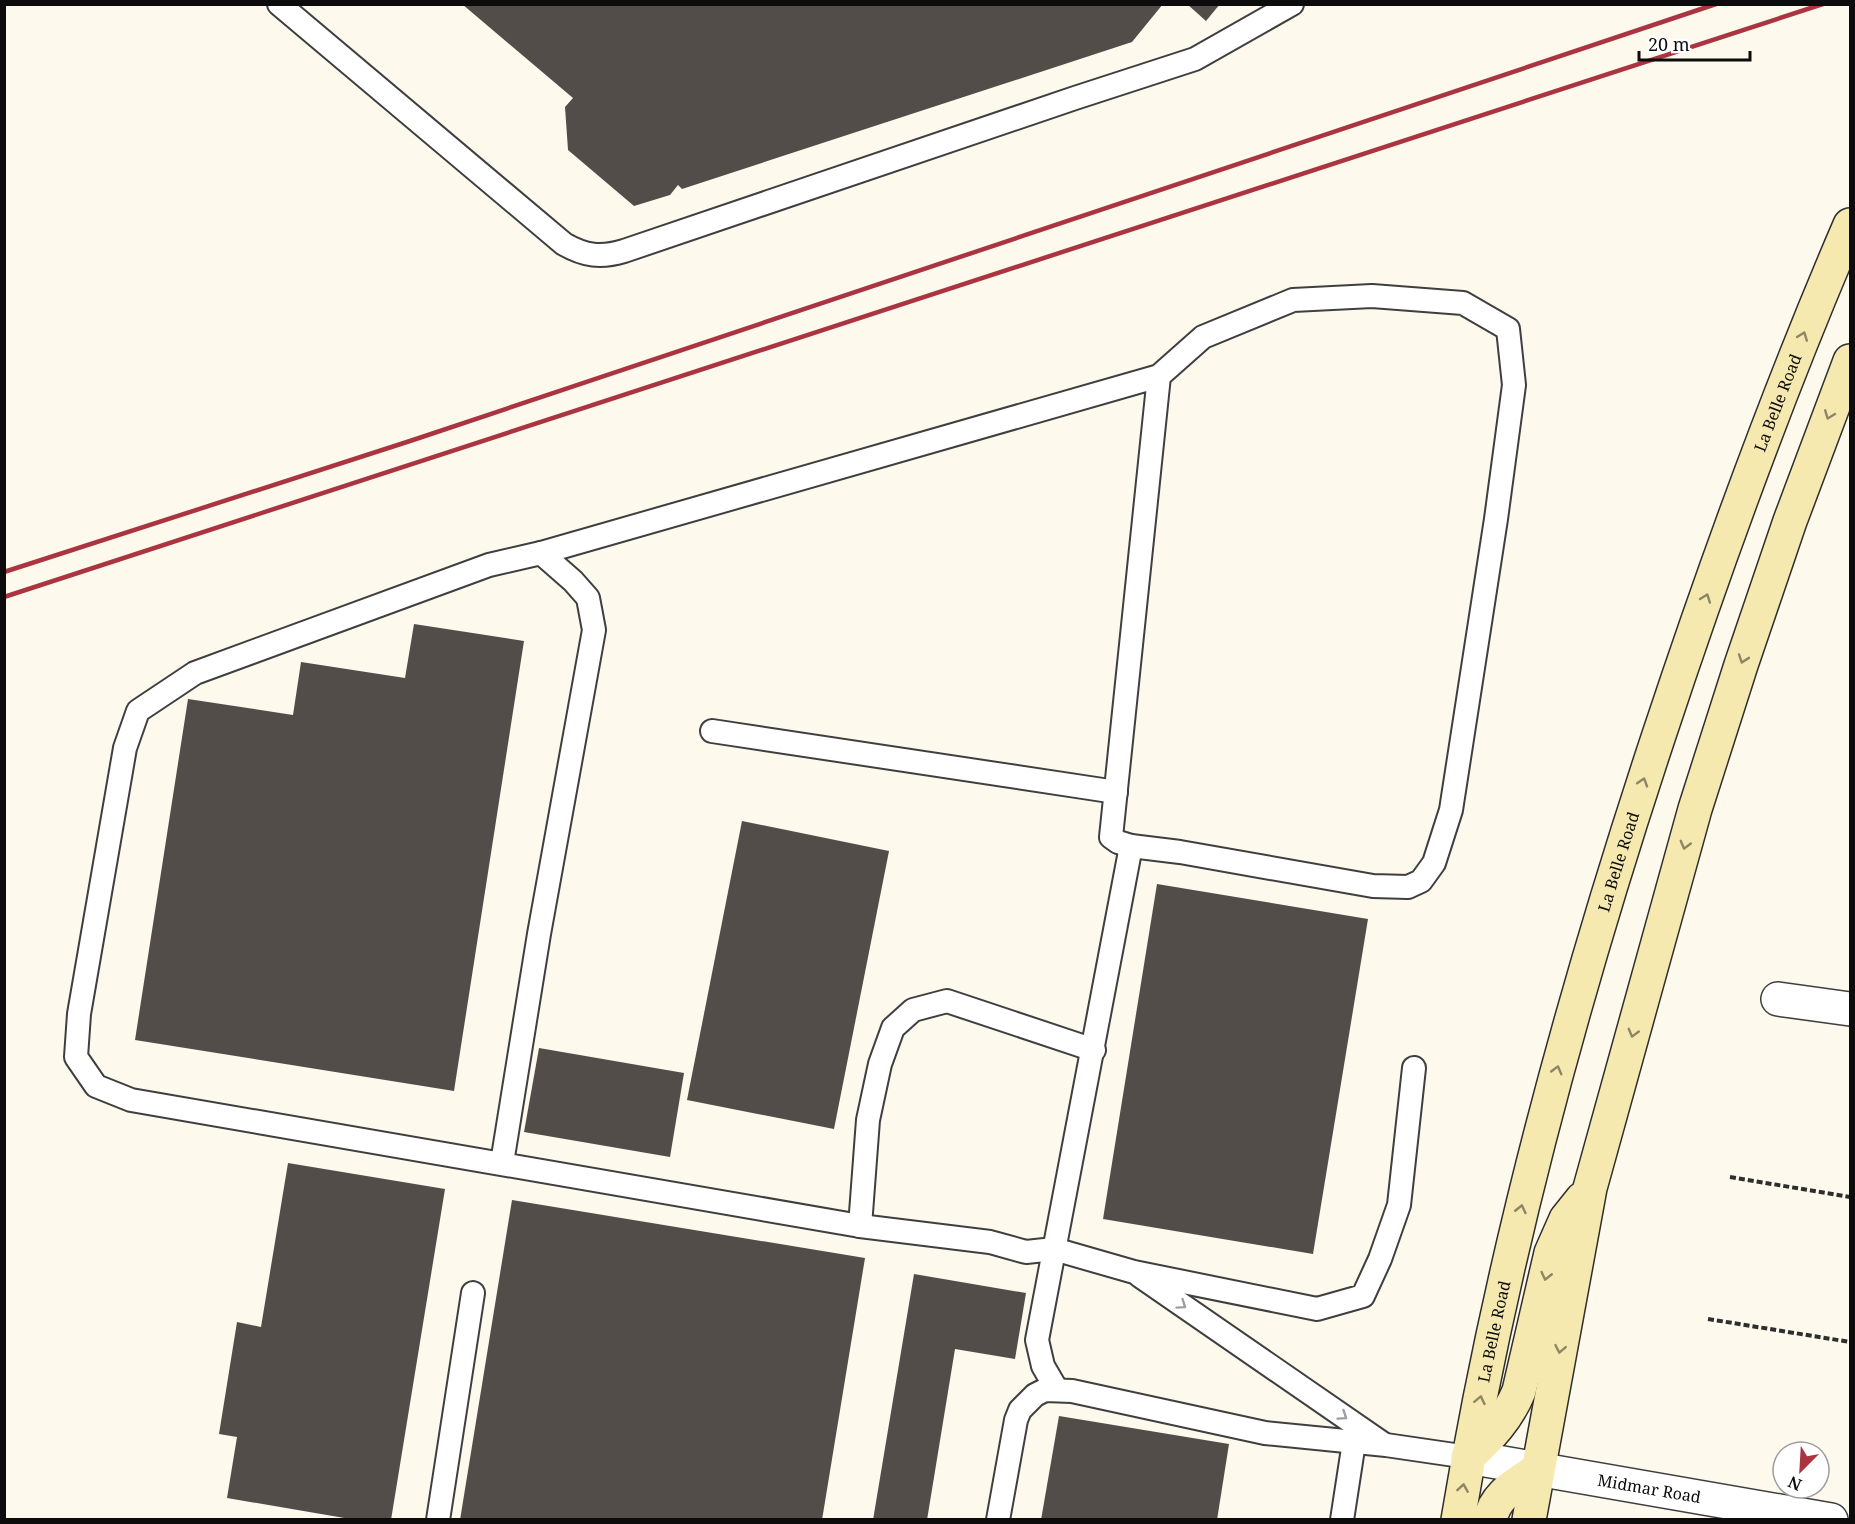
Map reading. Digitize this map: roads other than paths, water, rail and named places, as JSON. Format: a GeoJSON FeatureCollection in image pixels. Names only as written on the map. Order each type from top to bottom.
{"type":"FeatureCollection","features":[{"type":"Feature","properties":{"kind":"main road","name":"La Belle Road"},"geometry":{"type":"LineString","coordinates":[[1458,1520],[1468,1457],[1524,1199],[1545,1115],[1614,871],[1685,655],[1739,504],[1813,311],[1851,225]]}},
{"type":"Feature","properties":{"kind":"main road"},"geometry":{"type":"LineString","coordinates":[[1529,1520],[1590,1188],[1702,787],[1790,521],[1851,361]]}},
{"type":"Feature","properties":{"kind":"main road"},"geometry":{"type":"LineString","coordinates":[[1468,1457],[1499,1426],[1512,1408],[1519,1391],[1551,1253],[1566,1219],[1590,1188]]}},
{"type":"Feature","properties":{"kind":"main road"},"geometry":{"type":"LineString","coordinates":[[1490,1520],[1497,1501],[1506,1491],[1537,1470]]}},
{"type":"Feature","properties":{"kind":"street"},"geometry":{"type":"LineString","coordinates":[[1778,999],[1851,1010]]}},
{"type":"Feature","properties":{"kind":"street","name":"Midmar Road"},"geometry":{"type":"LineString","coordinates":[[1468,1457],[1831,1520]]}},
{"type":"Feature","properties":{"kind":"lane"},"geometry":{"type":"LineString","coordinates":[[279,4],[564,244],[579,253],[597,256],[624,251],[1195,60],[1292,4]]}},
{"type":"Feature","properties":{"kind":"lane"},"geometry":{"type":"LineString","coordinates":[[1159,376],[1112,837],[1118,842],[1131,846],[1180,852],[1373,886],[1408,887],[1421,881],[1434,863],[1451,810],[1496,519],[1514,385],[1508,329],[1463,303],[1372,296],[1293,300],[1203,338],[1159,376],[541,553],[489,565],[195,673],[138,711],[123,759],[79,1014],[76,1057],[96,1086],[131,1100],[860,1226],[990,1242],[1026,1252],[1054,1249],[1134,1272],[1317,1309],[1363,1296],[1380,1259],[1399,1205],[1414,1068]]}},
{"type":"Feature","properties":{"kind":"lane"},"geometry":{"type":"LineString","coordinates":[[502,1163],[539,934],[594,630],[588,598],[573,581],[541,553]]}},
{"type":"Feature","properties":{"kind":"lane"},"geometry":{"type":"LineString","coordinates":[[712,730],[1116,792]]}},
{"type":"Feature","properties":{"kind":"lane"},"geometry":{"type":"LineString","coordinates":[[1057,1390],[1043,1366],[1037,1340],[1131,846]]}},
{"type":"Feature","properties":{"kind":"lane"},"geometry":{"type":"LineString","coordinates":[[860,1226],[868,1120],[880,1064],[893,1028],[913,1010],[947,1001],[1094,1050]]}},
{"type":"Feature","properties":{"kind":"lane"},"geometry":{"type":"LineString","coordinates":[[1134,1272],[1386,1445]]}},
{"type":"Feature","properties":{"kind":"lane"},"geometry":{"type":"LineString","coordinates":[[438,1520],[473,1293]]}},
{"type":"Feature","properties":{"kind":"lane"},"geometry":{"type":"LineString","coordinates":[[998,1520],[1016,1420],[1020,1410],[1030,1399],[1044,1390],[1072,1391],[1265,1433],[1386,1445],[1468,1457]]}},
{"type":"Feature","properties":{"kind":"lane"},"geometry":{"type":"LineString","coordinates":[[1342,1520],[1354,1442]]}},
{"type":"Feature","properties":{"kind":"railway"},"geometry":{"type":"LineString","coordinates":[[4,572],[410,441],[1716,4]]}},
{"type":"Feature","properties":{"kind":"railway"},"geometry":{"type":"LineString","coordinates":[[4,597],[1823,4]]}}]}
